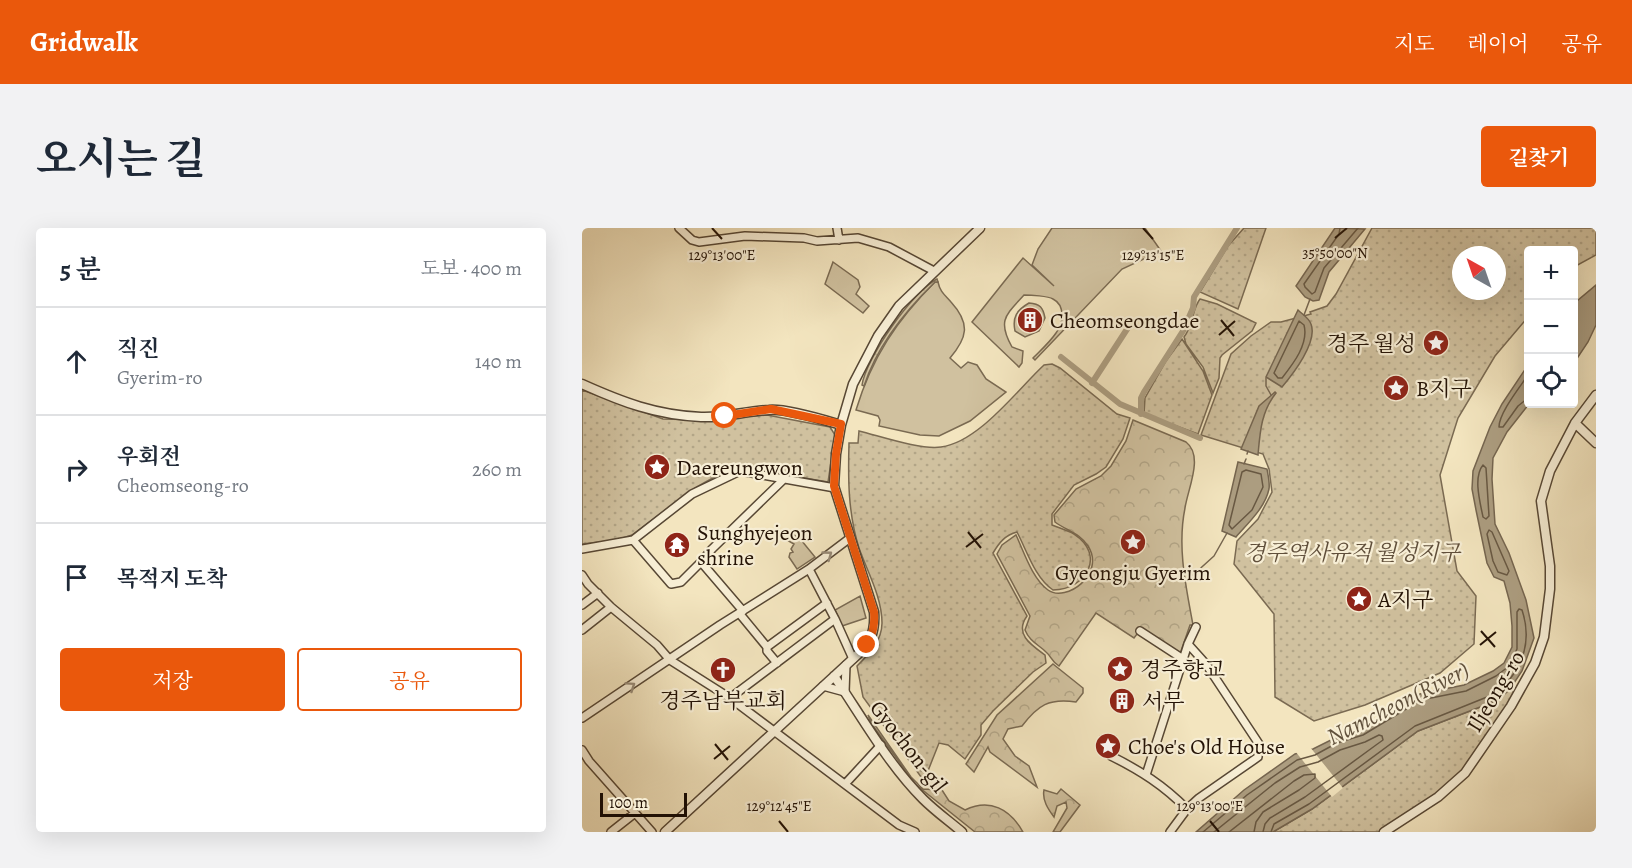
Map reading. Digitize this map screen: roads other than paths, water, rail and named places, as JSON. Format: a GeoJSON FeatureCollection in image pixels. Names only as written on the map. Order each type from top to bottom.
{"type":"FeatureCollection","features":[{"type":"Feature","properties":{"kind":"street"},"geometry":{"type":"LineString","coordinates":[[679,228],[692,240],[699,242],[745,236],[804,238],[817,241],[858,238],[877,242],[934,271]]}},
{"type":"Feature","properties":{"kind":"street"},"geometry":{"type":"LineString","coordinates":[[837,228],[839,240]]}},
{"type":"Feature","properties":{"kind":"street"},"geometry":{"type":"LineString","coordinates":[[665,832],[867,645],[873,633],[874,612],[835,488],[834,468],[841,424],[853,384],[868,351],[899,306],[980,228]]}},
{"type":"Feature","properties":{"kind":"street"},"geometry":{"type":"LineString","coordinates":[[582,384],[627,404],[663,413],[700,417],[725,416],[771,409],[841,424]]}},
{"type":"Feature","properties":{"kind":"street","name":"Iljeong-ro"},"geometry":{"type":"LineString","coordinates":[[1384,832],[1438,797],[1465,773],[1511,706],[1536,663],[1544,637],[1550,590],[1550,566],[1541,501],[1550,471],[1575,423],[1596,395]]}},
{"type":"Feature","properties":{"kind":"street"},"geometry":{"type":"LineString","coordinates":[[1575,423],[1596,443]]}},
{"type":"Feature","properties":{"kind":"street"},"geometry":{"type":"LineString","coordinates":[[582,549],[633,540],[692,494],[740,471],[835,488]]}},
{"type":"Feature","properties":{"kind":"street"},"geometry":{"type":"LineString","coordinates":[[633,540],[671,584],[681,582],[784,478]]}},
{"type":"Feature","properties":{"kind":"street"},"geometry":{"type":"LineString","coordinates":[[582,718],[809,569],[850,538]]}},
{"type":"Feature","properties":{"kind":"street"},"geometry":{"type":"LineString","coordinates":[[701,562],[741,612],[777,663]]}},
{"type":"Feature","properties":{"kind":"street"},"geometry":{"type":"LineString","coordinates":[[809,569],[835,619],[849,662],[845,692],[824,687]]}},
{"type":"Feature","properties":{"kind":"street"},"geometry":{"type":"LineString","coordinates":[[582,575],[611,607],[657,645],[670,660],[776,730],[899,825],[915,832]]}},
{"type":"Feature","properties":{"kind":"street"},"geometry":{"type":"LineString","coordinates":[[582,605],[598,593]]}},
{"type":"Feature","properties":{"kind":"street"},"geometry":{"type":"LineString","coordinates":[[767,647],[827,603]]}},
{"type":"Feature","properties":{"kind":"street"},"geometry":{"type":"LineString","coordinates":[[582,630],[611,607]]}},
{"type":"Feature","properties":{"kind":"street"},"geometry":{"type":"LineString","coordinates":[[730,698],[835,619]]}},
{"type":"Feature","properties":{"kind":"street"},"geometry":{"type":"LineString","coordinates":[[1146,775],[1188,644],[1196,627]]}},
{"type":"Feature","properties":{"kind":"street"},"geometry":{"type":"LineString","coordinates":[[1140,631],[1183,659]]}},
{"type":"Feature","properties":{"kind":"street"},"geometry":{"type":"LineString","coordinates":[[1170,832],[1187,809],[1258,757],[1259,744],[1206,664],[1188,644]]}},
{"type":"Feature","properties":{"kind":"street","name":"Gyochon-gil"},"geometry":{"type":"LineString","coordinates":[[834,676],[881,746],[924,800],[962,832]]}},
{"type":"Feature","properties":{"kind":"street"},"geometry":{"type":"LineString","coordinates":[[846,783],[881,746]]}},
{"type":"Feature","properties":{"kind":"street"},"geometry":{"type":"LineString","coordinates":[[582,750],[589,761],[652,832]]}},
{"type":"Feature","properties":{"kind":"street"},"geometry":{"type":"LineString","coordinates":[[1111,756],[1167,789],[1187,809]]}},
{"type":"Feature","properties":{"kind":"street"},"geometry":{"type":"LineString","coordinates":[[611,832],[635,813]]}},
{"type":"Feature","properties":{"kind":"water"},"geometry":{"type":"Polygon","coordinates":[[[1335,228],[1365,229],[1329,272],[1319,300],[1313,301],[1305,297],[1296,286],[1335,228]]]}},
{"type":"Feature","properties":{"kind":"water"},"geometry":{"type":"Polygon","coordinates":[[[1596,285],[1596,325],[1578,357],[1578,354],[1578,300],[1596,285]]]}},
{"type":"Feature","properties":{"kind":"water"},"geometry":{"type":"Polygon","coordinates":[[[1298,310],[1311,324],[1311,340],[1303,357],[1282,387],[1266,377],[1298,310]]]}},
{"type":"Feature","properties":{"kind":"water"},"geometry":{"type":"Polygon","coordinates":[[[1524,371],[1524,408],[1526,408],[1507,432],[1493,458],[1492,479],[1495,524],[1509,553],[1526,600],[1534,638],[1522,671],[1510,689],[1500,698],[1488,704],[1418,731],[1312,809],[1273,832],[1196,832],[1244,790],[1295,754],[1361,730],[1420,694],[1464,685],[1504,663],[1512,647],[1510,603],[1504,581],[1494,577],[1487,563],[1472,489],[1473,471],[1490,427],[1524,371]]]}},
{"type":"Feature","properties":{"kind":"water"},"geometry":{"type":"Polygon","coordinates":[[[1275,392],[1262,422],[1258,455],[1241,449],[1259,406],[1275,392]]]}},
{"type":"Feature","properties":{"kind":"water"},"geometry":{"type":"Polygon","coordinates":[[[1238,462],[1267,469],[1269,487],[1260,509],[1236,537],[1222,531],[1238,462]]]}},
{"type":"Feature","properties":{"kind":"waterway"},"geometry":{"type":"LineString","coordinates":[[1141,414],[1141,398],[1144,392],[1183,331],[1193,308],[1194,297],[1237,228]]}},
{"type":"Feature","properties":{"kind":"waterway"},"geometry":{"type":"LineString","coordinates":[[1304,315],[1310,299]]}},
{"type":"Feature","properties":{"kind":"waterway"},"geometry":{"type":"LineString","coordinates":[[1092,383],[1131,323]]}},
{"type":"Feature","properties":{"kind":"waterway"},"geometry":{"type":"LineString","coordinates":[[1061,357],[1120,404],[1200,438]]}},
{"type":"Feature","properties":{"kind":"waterway"},"geometry":{"type":"LineString","coordinates":[[1266,378],[1266,386],[1271,395]]}},
{"type":"Feature","properties":{"kind":"waterway"},"geometry":{"type":"LineString","coordinates":[[1244,464],[1246,459]]}},
{"type":"Feature","properties":{"kind":"waterway"},"geometry":{"type":"LineString","coordinates":[[1193,575],[1214,556],[1227,533]]}},
{"type":"Feature","properties":{"kind":"place","name":"Cheomseongdae"},"geometry":{"type":"Point","coordinates":[1030,320]}},
{"type":"Feature","properties":{"kind":"place","name":"경주 월성"},"geometry":{"type":"Point","coordinates":[1436,343]}},
{"type":"Feature","properties":{"kind":"place","name":"B지구"},"geometry":{"type":"Point","coordinates":[1396,388]}},
{"type":"Feature","properties":{"kind":"place","name":"Daereungwon"},"geometry":{"type":"Point","coordinates":[657,467]}},
{"type":"Feature","properties":{"kind":"place","name":"Gyeongju Gyerim"},"geometry":{"type":"Point","coordinates":[1133,542]}},
{"type":"Feature","properties":{"kind":"place","name":"Sunghyejeon shrine"},"geometry":{"type":"Point","coordinates":[677,545]}},
{"type":"Feature","properties":{"kind":"place","name":"A지구"},"geometry":{"type":"Point","coordinates":[1359,599]}},
{"type":"Feature","properties":{"kind":"place","name":"경주향교"},"geometry":{"type":"Point","coordinates":[1120,669]}},
{"type":"Feature","properties":{"kind":"place","name":"경주남부교회"},"geometry":{"type":"Point","coordinates":[723,670]}},
{"type":"Feature","properties":{"kind":"place","name":"서무"},"geometry":{"type":"Point","coordinates":[1122,701]}},
{"type":"Feature","properties":{"kind":"place","name":"Choe's Old House"},"geometry":{"type":"Point","coordinates":[1108,746]}},
{"type":"Feature","properties":{"kind":"park label","name":"경주역사유적 월성지구"},"geometry":{"type":"Point","coordinates":[1352,552]}},
{"type":"Feature","properties":{"kind":"water label","name":"Namcheon(River)"},"geometry":{"type":"Point","coordinates":[1398,703]}}]}
